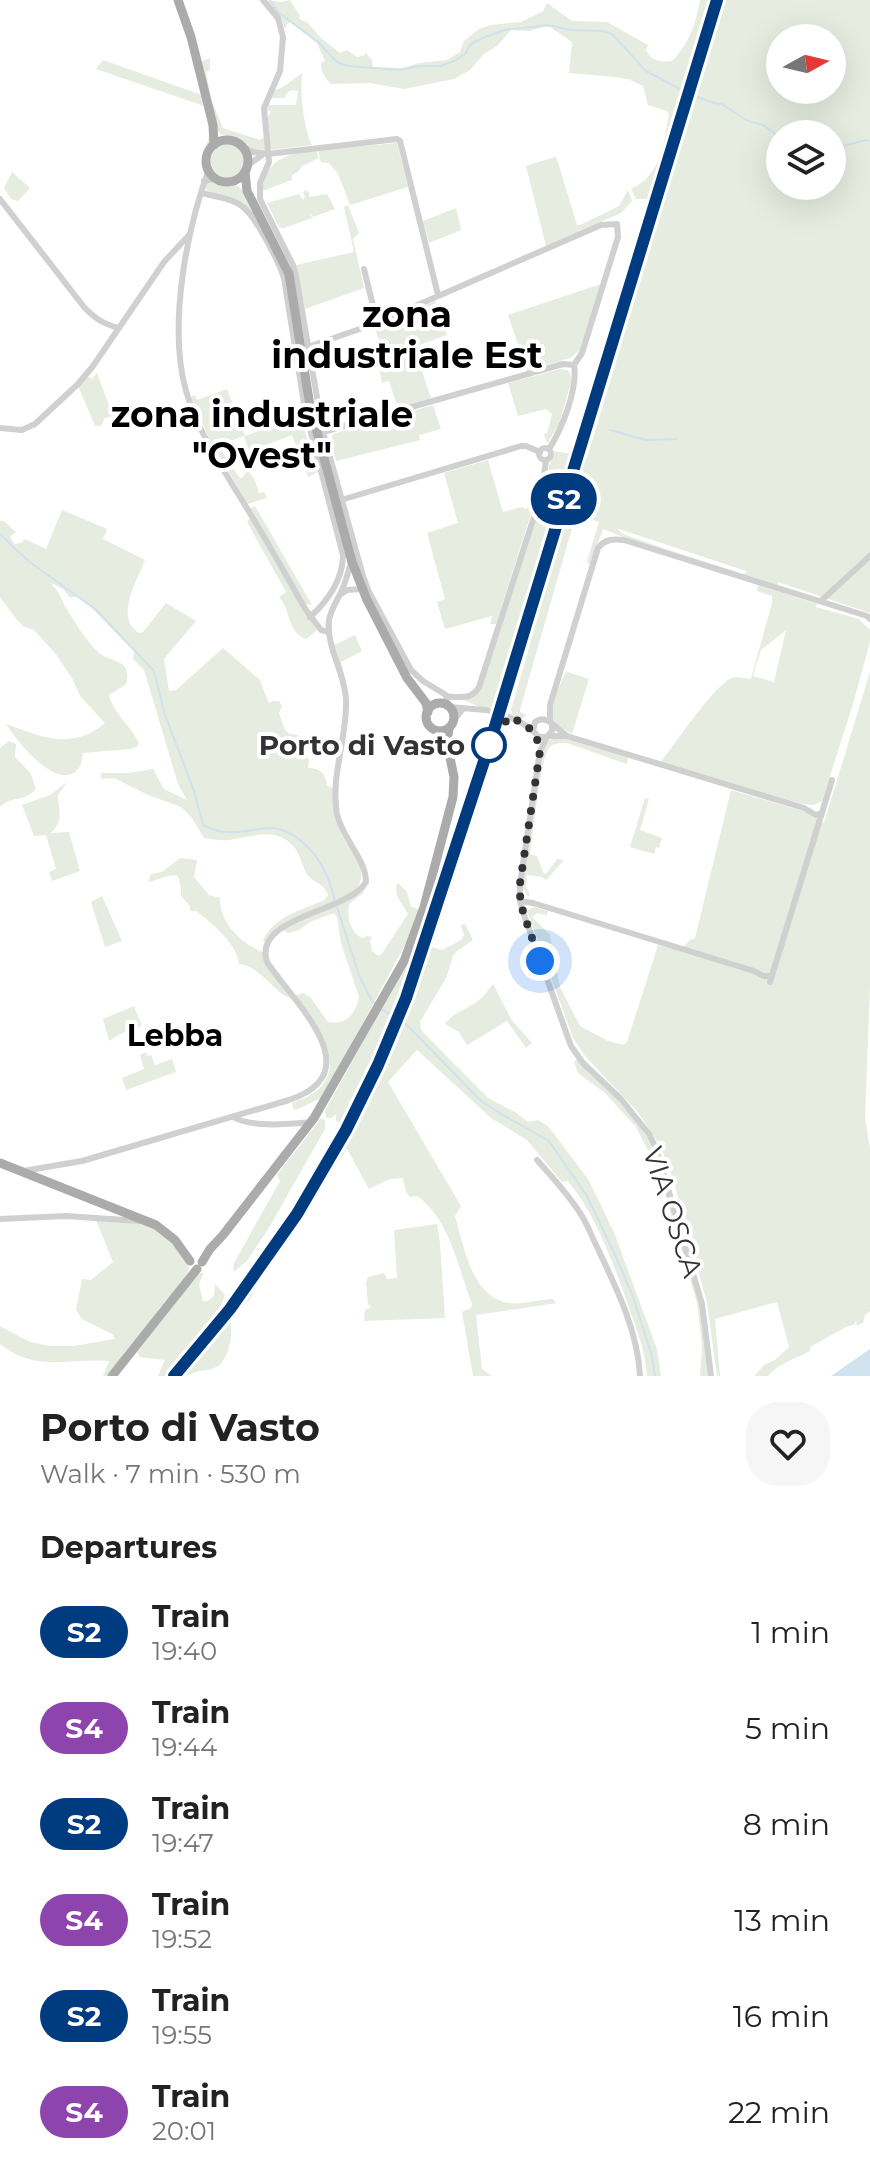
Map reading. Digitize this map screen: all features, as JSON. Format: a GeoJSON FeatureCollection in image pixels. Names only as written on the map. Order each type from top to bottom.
{"type":"FeatureCollection","features":[{"type":"Feature","properties":{"kind":"main road"},"geometry":{"type":"LineString","coordinates":[[178,0],[191,37],[213,125],[214,145]]}},
{"type":"Feature","properties":{"kind":"main road"},"geometry":{"type":"LineString","coordinates":[[112,1376],[184,1285],[194,1260],[223,1235],[312,1122],[379,1007],[414,937],[451,807],[454,785],[447,743],[453,713],[442,704],[424,701],[407,678],[362,589],[310,406],[289,274],[247,191],[247,155],[241,145],[226,140],[213,125]]}},
{"type":"Feature","properties":{"kind":"main road"},"geometry":{"type":"LineString","coordinates":[[226,140],[214,145],[207,156],[212,173],[237,183],[247,191]]}},
{"type":"Feature","properties":{"kind":"main road"},"geometry":{"type":"LineString","coordinates":[[229,181],[235,180],[246,168]]}},
{"type":"Feature","properties":{"kind":"main road"},"geometry":{"type":"LineString","coordinates":[[442,704],[429,724],[447,743]]}},
{"type":"Feature","properties":{"kind":"main road"},"geometry":{"type":"LineString","coordinates":[[438,731],[451,724]]}},
{"type":"Feature","properties":{"kind":"main road"},"geometry":{"type":"LineString","coordinates":[[0,1163],[146,1220],[166,1231],[194,1260]]}},
{"type":"Feature","properties":{"kind":"street"},"geometry":{"type":"LineString","coordinates":[[263,0],[278,18],[283,37],[280,71],[264,108],[269,164]]}},
{"type":"Feature","properties":{"kind":"street"},"geometry":{"type":"LineString","coordinates":[[241,145],[253,152],[268,154],[400,141],[438,295]]}},
{"type":"Feature","properties":{"kind":"street"},"geometry":{"type":"LineString","coordinates":[[287,152],[269,164],[260,183],[260,199],[293,265],[323,432],[363,576],[402,657],[417,676],[442,704],[486,710],[509,717],[541,738],[567,736],[804,808],[816,815],[822,813]]}},
{"type":"Feature","properties":{"kind":"street"},"geometry":{"type":"LineString","coordinates":[[246,168],[254,159],[268,154]]}},
{"type":"Feature","properties":{"kind":"street"},"geometry":{"type":"LineString","coordinates":[[212,173],[204,181],[183,269],[180,349],[189,401],[216,456],[310,617],[321,630],[329,632]]}},
{"type":"Feature","properties":{"kind":"street"},"geometry":{"type":"LineString","coordinates":[[202,193],[234,201],[246,209],[276,258],[284,278],[305,410],[343,555],[338,580],[310,617]]}},
{"type":"Feature","properties":{"kind":"street"},"geometry":{"type":"LineString","coordinates":[[0,199],[84,307],[99,322],[119,328]]}},
{"type":"Feature","properties":{"kind":"street"},"geometry":{"type":"LineString","coordinates":[[308,347],[377,322],[601,225],[617,224],[618,237],[582,353],[574,365],[576,377],[562,423],[549,449]]}},
{"type":"Feature","properties":{"kind":"street"},"geometry":{"type":"LineString","coordinates":[[0,428],[22,430],[39,421],[86,375],[174,250],[190,234]]}},
{"type":"Feature","properties":{"kind":"street"},"geometry":{"type":"LineString","coordinates":[[174,250],[183,269]]}},
{"type":"Feature","properties":{"kind":"street"},"geometry":{"type":"LineString","coordinates":[[364,269],[377,322]]}},
{"type":"Feature","properties":{"kind":"street"},"geometry":{"type":"LineString","coordinates":[[323,432],[563,364],[574,365]]}},
{"type":"Feature","properties":{"kind":"street"},"geometry":{"type":"LineString","coordinates":[[341,500],[521,446],[540,452]]}},
{"type":"Feature","properties":{"kind":"street"},"geometry":{"type":"LineString","coordinates":[[540,452],[549,449]]}},
{"type":"Feature","properties":{"kind":"street"},"geometry":{"type":"LineString","coordinates":[[442,704],[467,697],[478,690],[542,492],[546,460],[552,455],[549,449]]}},
{"type":"Feature","properties":{"kind":"street"},"geometry":{"type":"LineString","coordinates":[[540,452],[540,457],[546,460]]}},
{"type":"Feature","properties":{"kind":"street"},"geometry":{"type":"LineString","coordinates":[[547,737],[552,731],[550,705],[598,548],[603,542],[624,540],[869,617]]}},
{"type":"Feature","properties":{"kind":"street"},"geometry":{"type":"LineString","coordinates":[[821,601],[870,556]]}},
{"type":"Feature","properties":{"kind":"street"},"geometry":{"type":"LineString","coordinates":[[19,1171],[82,1161],[233,1117],[310,1092],[325,1073],[327,1063],[322,1040],[267,962],[265,949],[277,930],[360,891],[366,878],[338,817],[336,788],[346,693],[329,632],[331,613],[352,562]]}},
{"type":"Feature","properties":{"kind":"street"},"geometry":{"type":"LineString","coordinates":[[338,597],[347,590],[362,589]]}},
{"type":"Feature","properties":{"kind":"street"},"geometry":{"type":"LineString","coordinates":[[535,733],[533,725],[550,705]]}},
{"type":"Feature","properties":{"kind":"street"},"geometry":{"type":"LineString","coordinates":[[451,724],[459,712],[466,709]]}},
{"type":"Feature","properties":{"kind":"street"},"geometry":{"type":"LineString","coordinates":[[519,721],[538,719],[551,723],[567,736]]}},
{"type":"Feature","properties":{"kind":"street","name":"VIA OSCA"},"geometry":{"type":"LineString","coordinates":[[535,733],[540,751]]}},
{"type":"Feature","properties":{"kind":"street","name":"VIA OSCA"},"geometry":{"type":"LineString","coordinates":[[547,737],[540,751],[519,890],[520,901],[574,1051],[621,1099],[649,1134],[656,1148],[702,1304],[711,1376]]}},
{"type":"Feature","properties":{"kind":"street"},"geometry":{"type":"LineString","coordinates":[[520,901],[627,930],[754,971],[768,972],[771,979],[832,780]]}},
{"type":"Feature","properties":{"kind":"street"},"geometry":{"type":"LineString","coordinates":[[519,890],[533,903]]}},
{"type":"Feature","properties":{"kind":"street"},"geometry":{"type":"LineString","coordinates":[[523,912],[533,903]]}},
{"type":"Feature","properties":{"kind":"street"},"geometry":{"type":"LineString","coordinates":[[233,1117],[244,1122],[272,1124],[312,1122]]}},
{"type":"Feature","properties":{"kind":"street"},"geometry":{"type":"LineString","coordinates":[[537,1160],[575,1206],[591,1233],[631,1330],[637,1348],[640,1376]]}},
{"type":"Feature","properties":{"kind":"street"},"geometry":{"type":"LineString","coordinates":[[0,1163],[44,1167]]}},
{"type":"Feature","properties":{"kind":"street"},"geometry":{"type":"LineString","coordinates":[[19,1171],[29,1166]]}},
{"type":"Feature","properties":{"kind":"street"},"geometry":{"type":"LineString","coordinates":[[42,1180],[38,1171],[44,1167]]}},
{"type":"Feature","properties":{"kind":"street"},"geometry":{"type":"LineString","coordinates":[[0,1219],[66,1216],[146,1220]]}},
{"type":"Feature","properties":{"kind":"shaded area"},"geometry":{"type":"Polygon","coordinates":[[[264,0],[290,0],[299,19],[307,22],[340,53],[347,50],[357,57],[365,55],[365,52],[372,60],[373,67],[403,68],[447,60],[460,52],[464,41],[479,29],[521,22],[543,11],[547,3],[572,21],[607,22],[648,45],[646,50],[654,59],[672,61],[691,33],[700,0],[711,0],[650,199],[636,199],[631,189],[655,167],[663,147],[669,114],[648,105],[643,86],[628,79],[569,73],[572,42],[550,27],[530,31],[511,30],[470,70],[454,79],[404,89],[370,83],[331,84],[322,71],[321,63],[325,61],[317,43],[290,22],[285,29],[282,20],[264,0]]]}},
{"type":"Feature","properties":{"kind":"shaded area"},"geometry":{"type":"Polygon","coordinates":[[[721,0],[870,0],[870,613],[778,582],[778,586],[631,540],[603,529],[590,565],[587,561],[599,522],[577,515],[521,706],[520,712],[526,715],[522,719],[513,715],[511,710],[560,540],[566,507],[582,457],[587,458],[660,216],[655,220],[688,104],[716,14],[722,7],[719,5],[721,0]],[[616,528],[623,534],[672,551],[743,574],[747,572],[746,571],[616,528]]]}},
{"type":"Feature","properties":{"kind":"shaded area"},"geometry":{"type":"Polygon","coordinates":[[[210,58],[210,70],[206,72],[211,99],[223,128],[260,140],[265,136],[265,150],[249,149],[241,141],[220,134],[217,129],[200,62],[210,58]]]}},
{"type":"Feature","properties":{"kind":"shaded area"},"geometry":{"type":"Polygon","coordinates":[[[103,60],[202,95],[213,142],[204,161],[210,133],[204,106],[96,69],[103,60]]]}},
{"type":"Feature","properties":{"kind":"shaded area"},"geometry":{"type":"Polygon","coordinates":[[[303,73],[303,110],[312,145],[272,150],[269,148],[268,117],[271,111],[267,111],[268,105],[296,105],[298,91],[291,90],[285,98],[270,98],[274,90],[303,73]]]}},
{"type":"Feature","properties":{"kind":"shaded area"},"geometry":{"type":"Polygon","coordinates":[[[397,143],[408,187],[350,205],[338,174],[329,163],[321,162],[318,150],[397,143]]]}},
{"type":"Feature","properties":{"kind":"shaded area"},"geometry":{"type":"Polygon","coordinates":[[[228,144],[240,149],[245,161],[240,173],[228,178],[216,173],[211,161],[216,149],[228,144]]]}},
{"type":"Feature","properties":{"kind":"shaded area"},"geometry":{"type":"Polygon","coordinates":[[[316,150],[319,158],[302,166],[292,175],[292,180],[262,191],[264,180],[273,165],[296,153],[316,150]]]}},
{"type":"Feature","properties":{"kind":"shaded area"},"geometry":{"type":"Polygon","coordinates":[[[555,157],[577,225],[619,206],[628,190],[632,201],[621,213],[546,246],[526,166],[555,157]]]}},
{"type":"Feature","properties":{"kind":"shaded area"},"geometry":{"type":"Polygon","coordinates":[[[12,172],[30,188],[18,201],[11,199],[4,188],[12,172]]]}},
{"type":"Feature","properties":{"kind":"shaded area"},"geometry":{"type":"Polygon","coordinates":[[[217,181],[240,188],[255,216],[238,202],[207,191],[207,182],[217,181]]]}},
{"type":"Feature","properties":{"kind":"shaded area"},"geometry":{"type":"Polygon","coordinates":[[[306,190],[309,197],[327,194],[335,209],[313,217],[310,213],[312,218],[279,227],[267,203],[299,194],[303,200],[306,190]]]}},
{"type":"Feature","properties":{"kind":"shaded area"},"geometry":{"type":"Polygon","coordinates":[[[348,205],[359,233],[353,239],[364,288],[305,309],[296,265],[354,252],[344,207],[348,205]]]}},
{"type":"Feature","properties":{"kind":"shaded area"},"geometry":{"type":"Polygon","coordinates":[[[456,208],[461,230],[429,243],[423,221],[456,208]]]}},
{"type":"Feature","properties":{"kind":"shaded area"},"geometry":{"type":"Polygon","coordinates":[[[601,284],[580,350],[570,358],[527,371],[508,315],[601,284]]]}},
{"type":"Feature","properties":{"kind":"shaded area"},"geometry":{"type":"Polygon","coordinates":[[[435,301],[447,335],[414,347],[431,398],[398,408],[389,381],[382,383],[378,361],[384,358],[375,328],[435,301]]]}},
{"type":"Feature","properties":{"kind":"shaded area"},"geometry":{"type":"Polygon","coordinates":[[[560,369],[568,370],[572,379],[559,424],[547,444],[544,434],[547,433],[552,414],[546,409],[518,416],[508,383],[560,369]]]}},
{"type":"Feature","properties":{"kind":"shaded area"},"geometry":{"type":"Polygon","coordinates":[[[97,373],[113,416],[105,418],[101,426],[95,426],[78,386],[87,376],[91,380],[97,373]]]}},
{"type":"Feature","properties":{"kind":"shaded area"},"geometry":{"type":"Polygon","coordinates":[[[227,389],[245,436],[303,415],[318,472],[308,477],[292,435],[249,451],[244,436],[219,445],[240,478],[253,463],[248,471],[259,493],[264,492],[267,498],[248,504],[210,440],[191,397],[195,395],[197,400],[227,389]]]}},
{"type":"Feature","properties":{"kind":"shaded area"},"geometry":{"type":"Polygon","coordinates":[[[433,405],[441,429],[419,435],[420,440],[336,461],[331,441],[333,434],[433,405]]]}},
{"type":"Feature","properties":{"kind":"shaded area"},"geometry":{"type":"Polygon","coordinates":[[[555,451],[572,454],[493,709],[486,709],[465,701],[465,698],[473,695],[492,656],[555,451]]]}},
{"type":"Feature","properties":{"kind":"shaded area"},"geometry":{"type":"Polygon","coordinates":[[[488,460],[503,512],[521,507],[527,509],[531,496],[536,498],[496,624],[490,624],[492,616],[445,629],[437,602],[445,599],[427,533],[458,523],[444,473],[488,460]]]}},
{"type":"Feature","properties":{"kind":"shaded area"},"geometry":{"type":"Polygon","coordinates":[[[255,506],[312,605],[306,604],[250,508],[255,506]]]}},
{"type":"Feature","properties":{"kind":"shaded area"},"geometry":{"type":"Polygon","coordinates":[[[62,510],[105,528],[103,539],[145,560],[128,609],[128,618],[139,633],[166,603],[196,621],[164,659],[169,691],[176,690],[223,648],[260,680],[270,703],[279,701],[282,706],[279,713],[285,730],[298,735],[301,740],[294,744],[299,756],[307,756],[308,768],[321,772],[327,785],[334,789],[341,832],[361,870],[361,878],[352,893],[270,934],[264,942],[274,925],[325,900],[328,895],[307,874],[293,846],[279,836],[271,835],[226,840],[204,838],[181,807],[114,778],[101,779],[101,773],[153,769],[164,789],[187,800],[178,784],[144,670],[133,659],[134,651],[86,602],[78,596],[70,598],[54,584],[89,643],[103,656],[124,666],[126,684],[109,695],[114,708],[139,743],[130,749],[83,753],[81,764],[69,775],[48,769],[11,731],[6,724],[44,737],[69,739],[93,732],[105,723],[80,696],[55,653],[34,630],[17,620],[0,597],[0,521],[16,532],[10,537],[14,544],[25,539],[46,549],[62,510]]]}},
{"type":"Feature","properties":{"kind":"shaded area"},"geometry":{"type":"Polygon","coordinates":[[[250,518],[317,630],[306,639],[292,626],[279,597],[286,592],[247,522],[250,518]]]}},
{"type":"Feature","properties":{"kind":"shaded area"},"geometry":{"type":"Polygon","coordinates":[[[758,585],[817,604],[816,607],[859,619],[870,630],[870,642],[853,704],[822,801],[814,805],[661,762],[725,682],[734,677],[751,679],[772,603],[772,596],[757,591],[758,585]],[[786,630],[761,650],[753,676],[774,682],[786,630]]]}},
{"type":"Feature","properties":{"kind":"shaded area"},"geometry":{"type":"Polygon","coordinates":[[[355,635],[362,651],[341,662],[348,690],[334,645],[355,635]]]}},
{"type":"Feature","properties":{"kind":"shaded area"},"geometry":{"type":"Polygon","coordinates":[[[568,672],[589,679],[572,734],[554,724],[552,711],[568,672]]]}},
{"type":"Feature","properties":{"kind":"shaded area"},"geometry":{"type":"Polygon","coordinates":[[[870,672],[870,987],[865,1117],[870,1149],[870,1311],[863,1323],[857,1326],[856,1321],[810,1347],[810,1351],[782,1364],[768,1376],[754,1376],[789,1347],[777,1302],[715,1319],[720,1376],[717,1376],[707,1303],[673,1179],[661,1147],[637,1111],[585,1056],[573,1038],[527,911],[534,907],[548,911],[547,915],[537,913],[532,917],[550,935],[560,987],[580,1026],[608,1041],[623,1045],[627,1042],[658,945],[691,953],[683,947],[695,938],[731,790],[806,812],[824,823],[870,672]]]}},
{"type":"Feature","properties":{"kind":"shaded area"},"geometry":{"type":"Polygon","coordinates":[[[557,738],[628,757],[627,764],[567,743],[549,748],[540,782],[530,854],[537,856],[544,874],[557,859],[564,860],[546,880],[527,875],[528,897],[522,886],[541,754],[546,743],[557,738]]]}},
{"type":"Feature","properties":{"kind":"shaded area"},"geometry":{"type":"Polygon","coordinates":[[[9,741],[16,744],[15,757],[31,774],[36,789],[0,807],[0,748],[9,741]]]}},
{"type":"Feature","properties":{"kind":"shaded area"},"geometry":{"type":"Polygon","coordinates":[[[67,782],[58,795],[60,816],[51,833],[69,832],[80,871],[52,881],[49,872],[56,869],[46,835],[34,836],[22,805],[50,795],[67,782]]]}},
{"type":"Feature","properties":{"kind":"shaded area"},"geometry":{"type":"Polygon","coordinates":[[[645,798],[649,799],[640,830],[662,838],[654,854],[630,847],[645,798]]]}},
{"type":"Feature","properties":{"kind":"shaded area"},"geometry":{"type":"Polygon","coordinates":[[[180,858],[197,860],[194,877],[209,895],[220,898],[227,924],[239,938],[263,952],[294,999],[281,993],[255,970],[239,964],[234,949],[223,934],[196,911],[190,911],[190,906],[181,896],[178,876],[148,882],[151,874],[162,872],[180,858]]]}},
{"type":"Feature","properties":{"kind":"shaded area"},"geometry":{"type":"Polygon","coordinates":[[[398,883],[407,892],[411,906],[419,910],[414,928],[323,1097],[296,1110],[292,1103],[315,1092],[330,1069],[319,1030],[295,996],[303,993],[311,998],[328,1022],[334,1023],[349,1017],[359,997],[334,913],[299,930],[288,933],[283,930],[366,886],[363,893],[349,904],[349,919],[358,935],[362,938],[372,937],[372,951],[381,955],[408,914],[397,896],[398,883]]]}},
{"type":"Feature","properties":{"kind":"shaded area"},"geometry":{"type":"Polygon","coordinates":[[[435,893],[401,996],[365,1085],[340,1109],[359,1092],[343,1124],[336,1121],[336,1114],[326,1118],[325,1111],[399,976],[430,896],[435,893]]]}},
{"type":"Feature","properties":{"kind":"shaded area"},"geometry":{"type":"Polygon","coordinates":[[[102,896],[122,941],[105,947],[91,902],[102,896]]]}},
{"type":"Feature","properties":{"kind":"shaded area"},"geometry":{"type":"Polygon","coordinates":[[[465,924],[473,940],[453,956],[447,976],[420,1022],[421,1030],[488,1098],[528,1122],[538,1120],[548,1126],[588,1179],[615,1235],[657,1349],[661,1376],[647,1376],[641,1342],[630,1310],[597,1226],[579,1195],[568,1181],[562,1182],[527,1140],[491,1118],[417,1050],[388,1082],[461,1206],[455,1216],[477,1280],[485,1291],[508,1303],[552,1299],[557,1303],[476,1315],[482,1369],[492,1376],[473,1376],[462,1312],[471,1308],[472,1304],[438,1218],[417,1196],[410,1197],[403,1178],[390,1179],[369,1189],[347,1149],[249,1301],[241,1304],[301,1217],[350,1132],[408,1004],[428,946],[442,950],[461,940],[464,935],[461,925],[465,924]]]}},
{"type":"Feature","properties":{"kind":"shaded area"},"geometry":{"type":"Polygon","coordinates":[[[493,984],[511,1019],[532,1043],[526,1048],[507,1021],[467,1045],[459,1032],[445,1024],[479,1000],[493,984]]]}},
{"type":"Feature","properties":{"kind":"shaded area"},"geometry":{"type":"Polygon","coordinates":[[[134,1006],[142,1026],[109,1041],[103,1019],[134,1006]]]}},
{"type":"Feature","properties":{"kind":"shaded area"},"geometry":{"type":"Polygon","coordinates":[[[146,1052],[147,1056],[151,1055],[155,1065],[172,1059],[176,1072],[126,1090],[122,1078],[144,1069],[140,1055],[146,1052]]]}},
{"type":"Feature","properties":{"kind":"shaded area"},"geometry":{"type":"Polygon","coordinates":[[[577,1059],[631,1114],[656,1153],[701,1307],[708,1376],[700,1376],[702,1345],[697,1303],[657,1168],[636,1127],[605,1093],[578,1073],[574,1062],[577,1059]]]}},
{"type":"Feature","properties":{"kind":"shaded area"},"geometry":{"type":"Polygon","coordinates":[[[321,1118],[325,1120],[325,1129],[270,1226],[247,1261],[235,1271],[234,1263],[280,1181],[277,1175],[321,1118]]]}},
{"type":"Feature","properties":{"kind":"shaded area"},"geometry":{"type":"Polygon","coordinates":[[[96,1220],[148,1223],[167,1234],[187,1261],[188,1272],[153,1320],[108,1376],[103,1376],[109,1361],[40,1361],[14,1353],[0,1344],[0,1326],[30,1342],[50,1346],[74,1346],[114,1339],[114,1335],[82,1319],[76,1310],[82,1279],[91,1280],[113,1262],[96,1220]]]}},
{"type":"Feature","properties":{"kind":"shaded area"},"geometry":{"type":"Polygon","coordinates":[[[437,1224],[445,1318],[364,1321],[365,1310],[370,1308],[368,1277],[384,1273],[387,1279],[397,1278],[394,1230],[437,1224]]]}},
{"type":"Feature","properties":{"kind":"shaded area"},"geometry":{"type":"Polygon","coordinates":[[[199,1273],[204,1273],[199,1284],[203,1301],[214,1296],[215,1284],[225,1295],[221,1311],[166,1376],[158,1376],[165,1360],[140,1357],[137,1352],[199,1273]]]}},
{"type":"Feature","properties":{"kind":"shaded area"},"geometry":{"type":"Polygon","coordinates":[[[230,1316],[230,1343],[222,1362],[213,1368],[180,1376],[230,1316]]]}},
{"type":"Feature","properties":{"kind":"water"},"geometry":{"type":"Polygon","coordinates":[[[870,1349],[870,1376],[831,1376],[870,1349]]]}},
{"type":"Feature","properties":{"kind":"waterway"},"geometry":{"type":"LineString","coordinates":[[270,0],[278,12],[318,42],[337,62],[348,66],[399,70],[441,66],[465,54],[471,44],[504,30],[549,25],[612,34],[646,71],[682,90]]}},
{"type":"Feature","properties":{"kind":"waterway"},"geometry":{"type":"LineString","coordinates":[[697,97],[722,104],[746,120],[766,127]]}},
{"type":"Feature","properties":{"kind":"waterway"},"geometry":{"type":"LineString","coordinates":[[846,145],[870,141]]}},
{"type":"Feature","properties":{"kind":"waterway"},"geometry":{"type":"LineString","coordinates":[[610,430],[646,440],[676,439]]}},
{"type":"Feature","properties":{"kind":"waterway"},"geometry":{"type":"LineString","coordinates":[[0,534],[27,560],[95,609],[154,671],[165,715],[194,791],[203,825],[228,832],[278,829],[295,836],[321,864],[335,901]]}},
{"type":"Feature","properties":{"kind":"waterway"},"geometry":{"type":"LineString","coordinates":[[337,907],[359,975],[376,1004]]}},
{"type":"Feature","properties":{"kind":"waterway"},"geometry":{"type":"LineString","coordinates":[[381,1009],[405,1023],[481,1101],[549,1141],[587,1196],[615,1255],[632,1294],[652,1356],[655,1376]]}},
{"type":"Feature","properties":{"kind":"railway"},"geometry":{"type":"LineString","coordinates":[[171,1376],[228,1308],[295,1213],[344,1129],[376,1064],[403,997],[486,745],[715,0]]}},
{"type":"Feature","properties":{"kind":"train","name":"S2"},"geometry":{"type":"LineString","coordinates":[[174,1376],[230,1309],[297,1214],[346,1130],[406,998],[489,746],[717,0]]}},
{"type":"Feature","properties":{"kind":"place","name":"Porto di Vasto"},"geometry":{"type":"Point","coordinates":[489,745]}},
{"type":"Feature","properties":{"kind":"district","name":"zona industriale Est"},"geometry":{"type":"Point","coordinates":[407,334]}},
{"type":"Feature","properties":{"kind":"district","name":"zona industriale \"Ovest\""},"geometry":{"type":"Point","coordinates":[262,434]}},
{"type":"Feature","properties":{"kind":"district","name":"Lebba"},"geometry":{"type":"Point","coordinates":[175,1035]}},
{"type":"Feature","properties":{"kind":"route"},"geometry":{"type":"LineString","coordinates":[[489,745],[509,717],[533,731],[539,744],[519,890],[523,912],[540,961]]}}]}
